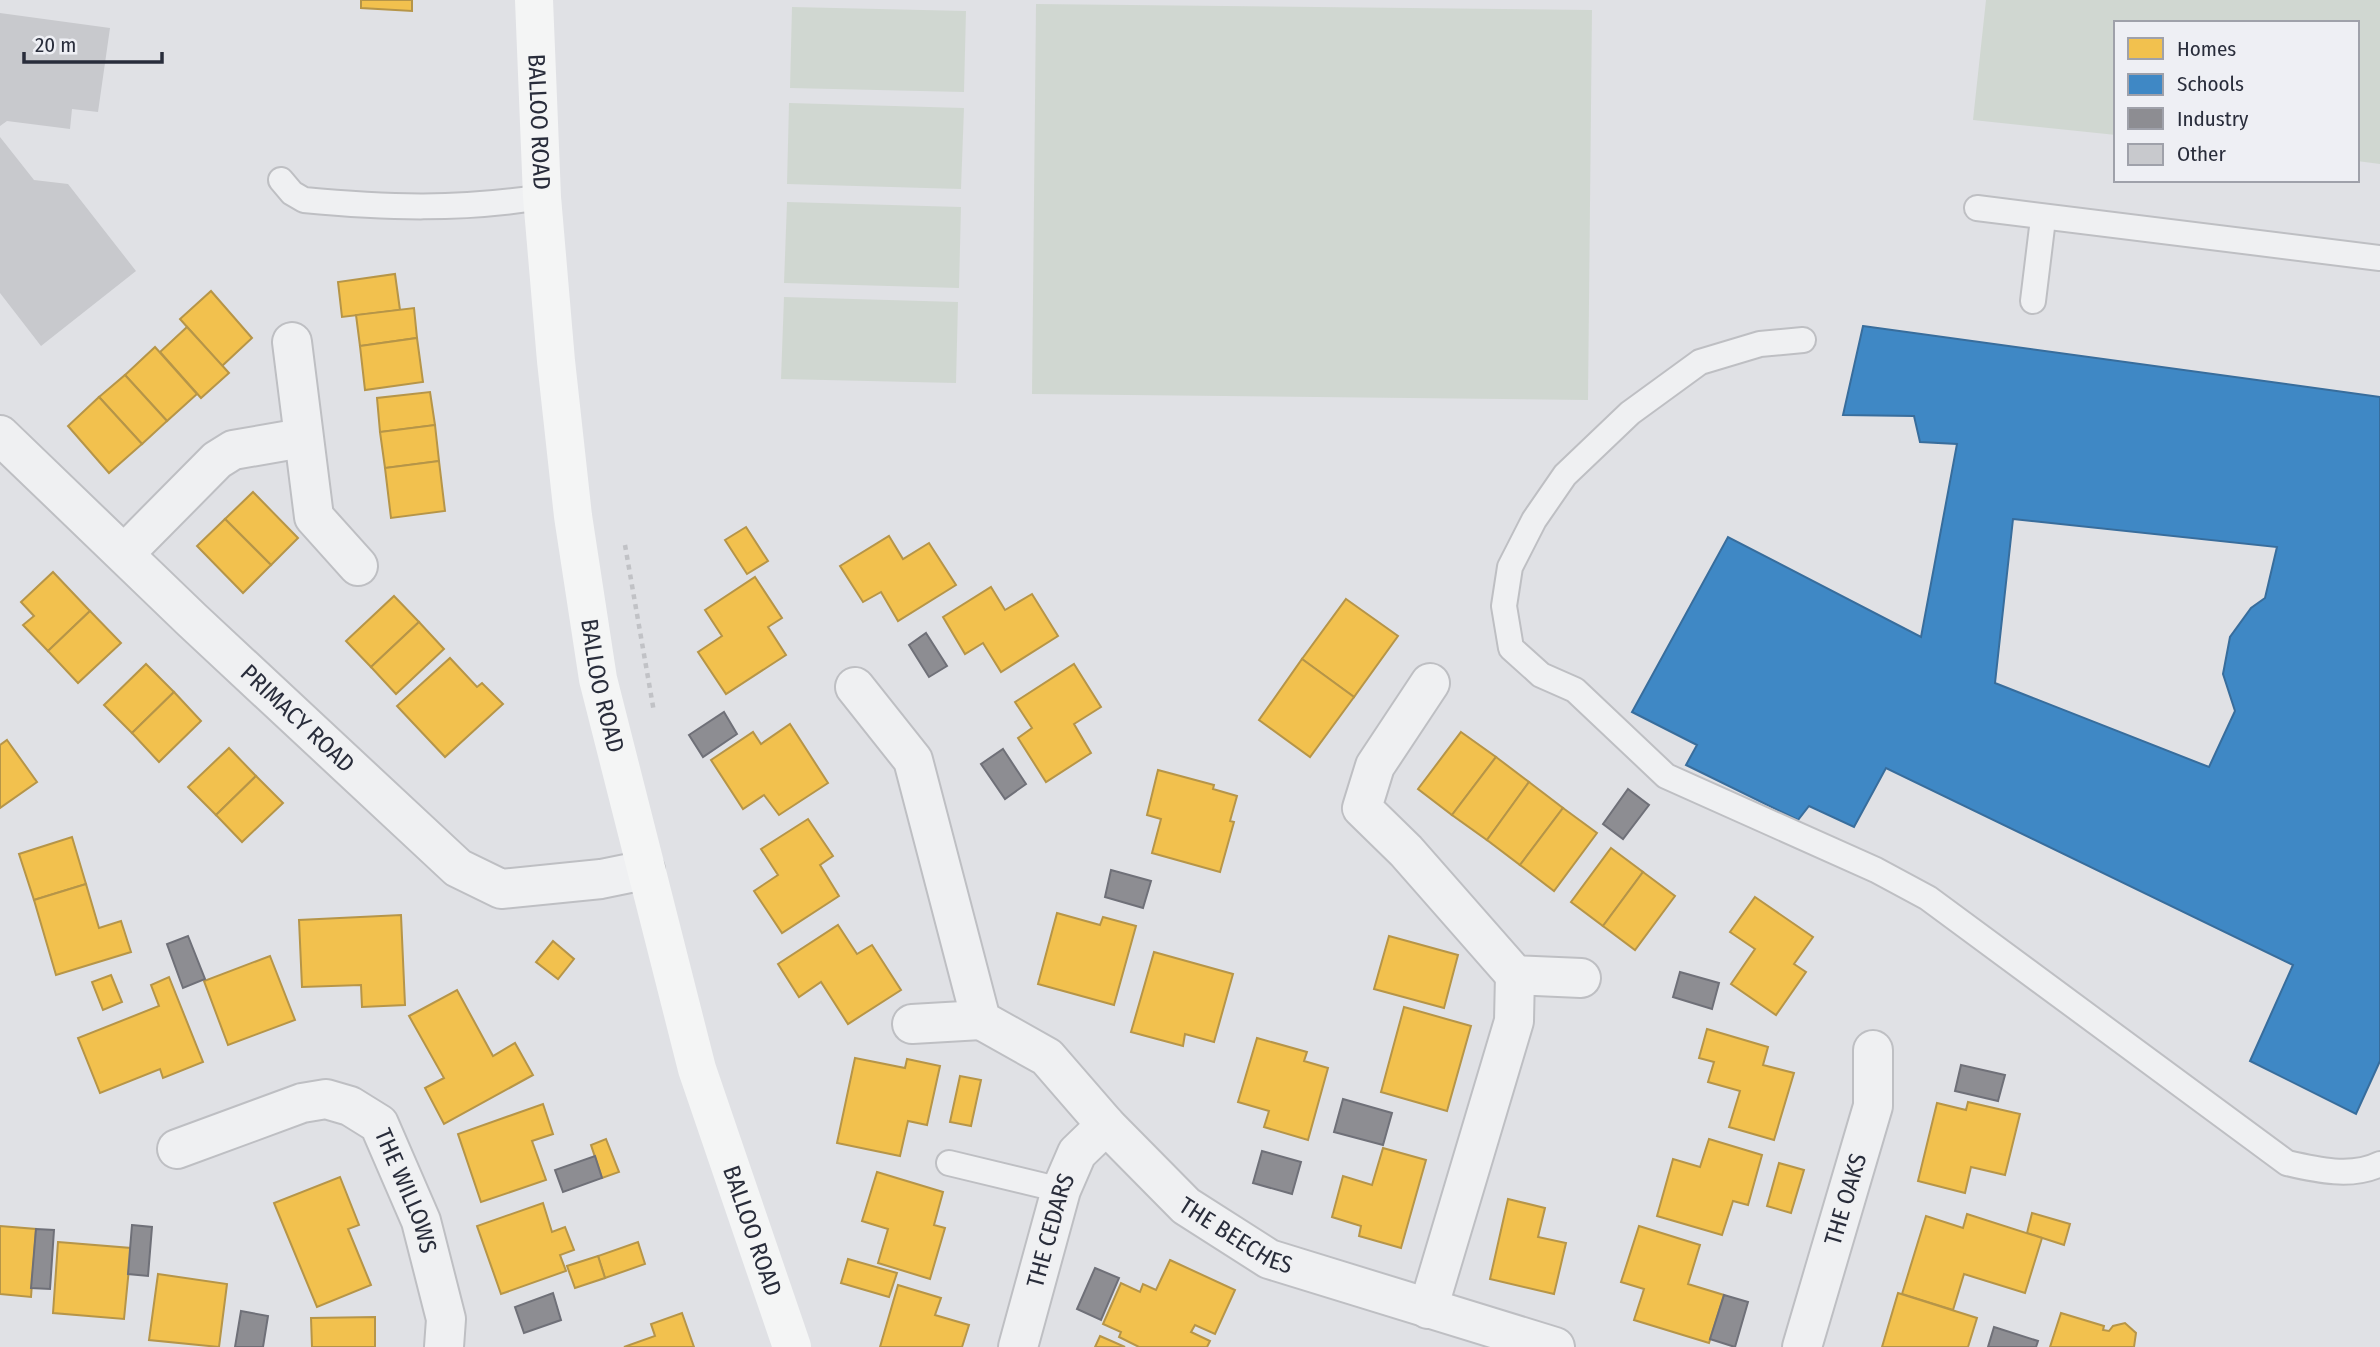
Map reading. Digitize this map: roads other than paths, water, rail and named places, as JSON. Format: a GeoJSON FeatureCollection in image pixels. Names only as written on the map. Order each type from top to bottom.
{"type":"FeatureCollection","features":[{"type":"Feature","properties":{"kind":"street","name":"BALLOO ROAD"},"geometry":{"type":"LineString","coordinates":[[534,0],[542,197],[573,516],[598,679],[696,1069],[792,1347]]}},
{"type":"Feature","properties":{"kind":"street"},"geometry":{"type":"LineString","coordinates":[[292,342],[314,517],[358,566]]}},
{"type":"Feature","properties":{"kind":"street","name":"PRIMACY ROAD"},"geometry":{"type":"LineString","coordinates":[[0,435],[458,868],[501,889],[601,879],[645,870]]}},
{"type":"Feature","properties":{"kind":"street"},"geometry":{"type":"LineString","coordinates":[[125,553],[217,460],[233,450],[302,438]]}},
{"type":"Feature","properties":{"kind":"street"},"geometry":{"type":"LineString","coordinates":[[1428,1309],[1514,1021],[1515,975],[1406,852],[1362,807],[1375,766],[1430,683]]}},
{"type":"Feature","properties":{"kind":"street"},"geometry":{"type":"LineString","coordinates":[[855,687],[913,760],[981,1020],[912,1024]]}},
{"type":"Feature","properties":{"kind":"street"},"geometry":{"type":"LineString","coordinates":[[1515,975],[1581,978]]}},
{"type":"Feature","properties":{"kind":"street","name":"THE BEECHES"},"geometry":{"type":"LineString","coordinates":[[981,1020],[1047,1058],[1106,1125],[1186,1206],[1269,1259],[1539,1345]]}},
{"type":"Feature","properties":{"kind":"street","name":"THE OAKS"},"geometry":{"type":"LineString","coordinates":[[1802,1347],[1873,1106],[1873,1050]]}},
{"type":"Feature","properties":{"kind":"street","name":"THE WILLOWS"},"geometry":{"type":"LineString","coordinates":[[177,1149],[302,1102],[326,1099],[350,1105],[379,1124],[421,1221],[446,1319],[444,1347]]}},
{"type":"Feature","properties":{"kind":"street","name":"THE CEDARS"},"geometry":{"type":"LineString","coordinates":[[1018,1347],[1062,1190],[1077,1153],[1106,1125]]}},
{"type":"Feature","properties":{"kind":"lane"},"geometry":{"type":"LineString","coordinates":[[281,180],[292,193],[304,201],[397,208],[500,204],[542,197]]}},
{"type":"Feature","properties":{"kind":"lane"},"geometry":{"type":"LineString","coordinates":[[1977,208],[2043,219],[2144,228],[2380,258]]}},
{"type":"Feature","properties":{"kind":"lane"},"geometry":{"type":"LineString","coordinates":[[2033,301],[2043,219]]}},
{"type":"Feature","properties":{"kind":"lane"},"geometry":{"type":"LineString","coordinates":[[1803,340],[1760,344],[1700,362],[1630,413],[1565,475],[1534,520],[1510,567],[1504,606],[1511,648],[1541,676],[1583,697],[1666,776],[1877,870],[1928,898],[2287,1163],[2324,1172],[2370,1168],[2380,1164]]}},
{"type":"Feature","properties":{"kind":"lane"},"geometry":{"type":"LineString","coordinates":[[949,1163],[1062,1190]]}}]}
